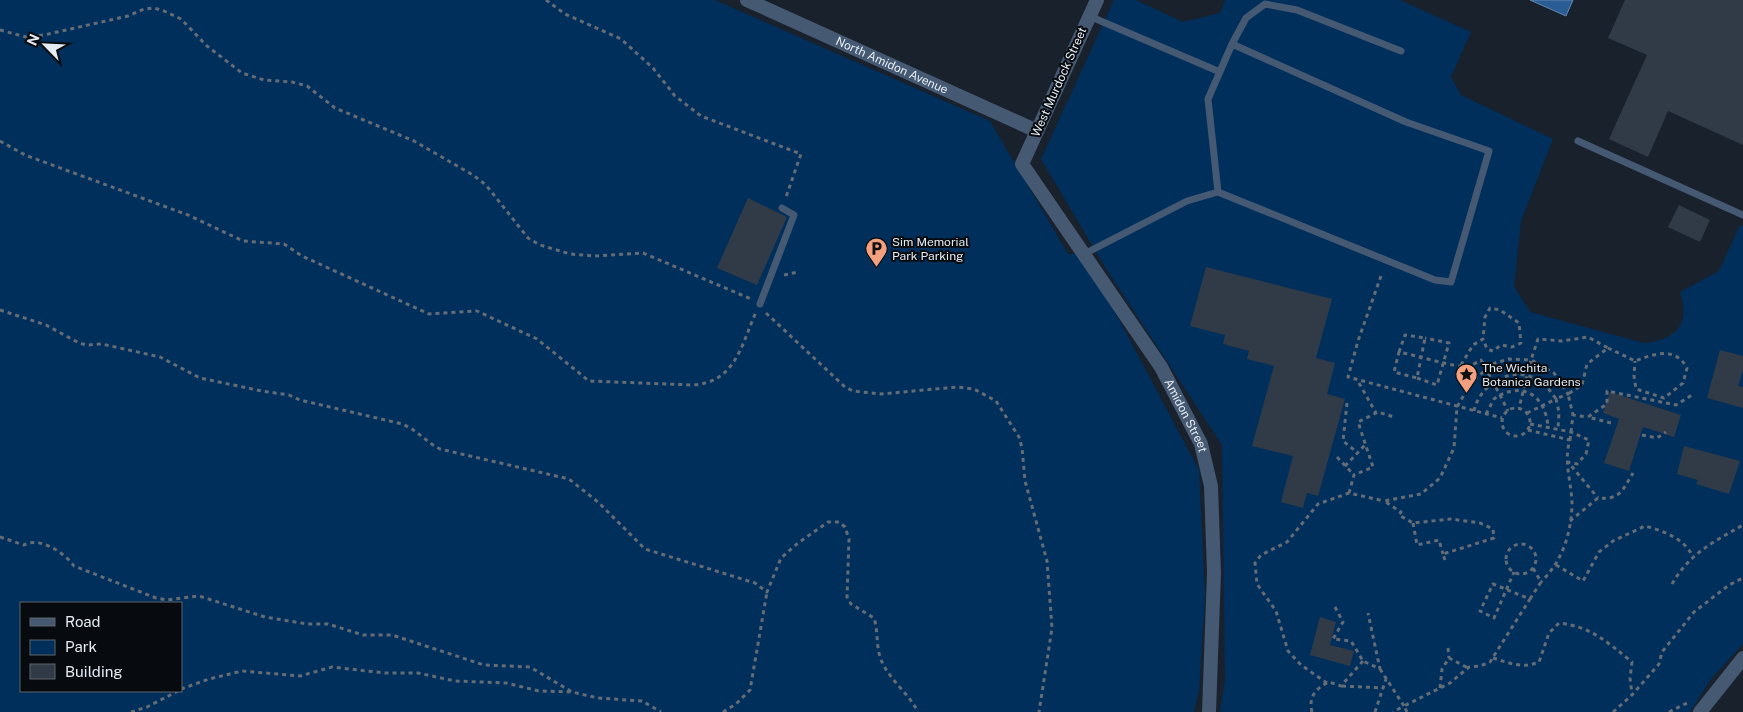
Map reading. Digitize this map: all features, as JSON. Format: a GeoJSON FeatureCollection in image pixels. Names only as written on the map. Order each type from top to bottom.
{"type":"FeatureCollection","features":[{"type":"Feature","properties":{"kind":"street","name":"North Amidon Avenue"},"geometry":{"type":"LineString","coordinates":[[747,0],[1037,131]]}},
{"type":"Feature","properties":{"kind":"street","name":"West Murdock Street"},"geometry":{"type":"LineString","coordinates":[[1022,164],[1097,0]]}},
{"type":"Feature","properties":{"kind":"street","name":"Amidon Street"},"geometry":{"type":"LineString","coordinates":[[1022,164],[1161,367],[1201,444],[1212,496],[1214,573],[1209,712]]}},
{"type":"Feature","properties":{"kind":"street"},"geometry":{"type":"LineString","coordinates":[[1700,712],[1743,658]]}},
{"type":"Feature","properties":{"kind":"lane"},"geometry":{"type":"LineString","coordinates":[[1218,192],[1208,99],[1232,44],[1246,18],[1265,4],[1297,10],[1401,51]]}},
{"type":"Feature","properties":{"kind":"lane"},"geometry":{"type":"LineString","coordinates":[[1089,16],[1220,72]]}},
{"type":"Feature","properties":{"kind":"lane"},"geometry":{"type":"LineString","coordinates":[[1084,254],[1187,202],[1218,192],[1435,280],[1451,282],[1488,151],[1406,122],[1232,44]]}},
{"type":"Feature","properties":{"kind":"lane"},"geometry":{"type":"LineString","coordinates":[[1578,141],[1743,215]]}},
{"type":"Feature","properties":{"kind":"lane"},"geometry":{"type":"LineString","coordinates":[[760,304],[794,215],[782,208]]}},
{"type":"Feature","properties":{"kind":"path"},"geometry":{"type":"LineString","coordinates":[[546,0],[565,14],[621,40],[653,68],[675,96],[694,112],[748,135],[801,154],[782,208]]}},
{"type":"Feature","properties":{"kind":"path"},"geometry":{"type":"LineString","coordinates":[[0,30],[26,37],[44,35],[128,16],[144,9],[164,10],[181,19],[220,57],[242,73],[264,80],[292,82],[307,86],[335,108],[414,141],[473,174],[486,185],[528,238],[540,245],[570,254],[595,256],[643,253],[760,304],[769,317],[845,387],[854,391],[881,394],[957,387],[974,389],[996,401],[1019,438],[1022,448],[1025,480],[1047,561],[1052,628],[1039,712]]}},
{"type":"Feature","properties":{"kind":"path"},"geometry":{"type":"LineString","coordinates":[[0,141],[25,155],[188,215],[243,241],[284,244],[302,256],[429,314],[476,311],[537,339],[588,381],[692,385],[706,384],[717,380],[726,373],[735,361],[760,304]]}},
{"type":"Feature","properties":{"kind":"path"},"geometry":{"type":"LineString","coordinates":[[1381,276],[1358,341],[1348,378],[1502,418]]}},
{"type":"Feature","properties":{"kind":"path"},"geometry":{"type":"LineString","coordinates":[[1490,308],[1500,310],[1519,323],[1521,343],[1512,348],[1501,345],[1493,351],[1487,349],[1483,339],[1486,317],[1490,308]]}},
{"type":"Feature","properties":{"kind":"path"},"geometry":{"type":"LineString","coordinates":[[0,310],[46,325],[79,343],[87,345],[102,344],[160,357],[200,378],[262,392],[289,395],[300,400],[398,423],[412,428],[428,443],[440,449],[568,479],[598,502],[645,549],[755,583],[767,592]]}},
{"type":"Feature","properties":{"kind":"path"},"geometry":{"type":"LineString","coordinates":[[1405,334],[1425,338],[1449,343],[1438,384],[1394,372],[1405,334]]}},
{"type":"Feature","properties":{"kind":"path"},"geometry":{"type":"LineString","coordinates":[[1519,408],[1538,339],[1562,341],[1588,337],[1635,361],[1657,353],[1668,353],[1682,359],[1687,368],[1683,383],[1664,398],[1636,389],[1634,376],[1635,361]]}},
{"type":"Feature","properties":{"kind":"path"},"geometry":{"type":"LineString","coordinates":[[1417,378],[1425,338]]}},
{"type":"Feature","properties":{"kind":"path"},"geometry":{"type":"LineString","coordinates":[[1461,365],[1473,345],[1483,339]]}},
{"type":"Feature","properties":{"kind":"path"},"geometry":{"type":"LineString","coordinates":[[1527,413],[1568,394],[1582,385],[1588,364],[1608,348]]}},
{"type":"Feature","properties":{"kind":"path"},"geometry":{"type":"LineString","coordinates":[[1399,352],[1467,367],[1482,360],[1508,411]]}},
{"type":"Feature","properties":{"kind":"path"},"geometry":{"type":"LineString","coordinates":[[1384,501],[1421,494],[1440,478],[1454,448],[1457,407],[1472,381],[1486,369],[1509,359],[1531,360],[1554,373],[1568,394],[1573,415],[1568,462],[1572,505],[1564,552],[1556,565],[1541,582],[1493,658],[1480,666],[1468,668],[1450,683],[1393,712]]}},
{"type":"Feature","properties":{"kind":"path"},"geometry":{"type":"LineString","coordinates":[[1474,411],[1481,392],[1493,382],[1504,377],[1528,375],[1545,385],[1556,399],[1559,412],[1558,429]]}},
{"type":"Feature","properties":{"kind":"path"},"geometry":{"type":"LineString","coordinates":[[1359,382],[1376,413]]}},
{"type":"Feature","properties":{"kind":"path"},"geometry":{"type":"LineString","coordinates":[[1486,414],[1494,399],[1500,395],[1508,391],[1523,391],[1535,396],[1543,405],[1548,427]]}},
{"type":"Feature","properties":{"kind":"path"},"geometry":{"type":"LineString","coordinates":[[1588,417],[1607,404],[1607,391],[1676,405],[1692,395]]}},
{"type":"Feature","properties":{"kind":"path"},"geometry":{"type":"LineString","coordinates":[[1347,403],[1343,441],[1358,453]]}},
{"type":"Feature","properties":{"kind":"path"},"geometry":{"type":"LineString","coordinates":[[1519,408],[1527,413],[1530,424],[1528,430],[1521,436],[1512,436],[1504,430],[1502,418],[1508,411],[1519,408]]}},
{"type":"Feature","properties":{"kind":"path"},"geometry":{"type":"LineString","coordinates":[[1354,475],[1373,467],[1358,422],[1378,412],[1394,417]]}},
{"type":"Feature","properties":{"kind":"path"},"geometry":{"type":"LineString","coordinates":[[1573,415],[1611,423]]}},
{"type":"Feature","properties":{"kind":"path"},"geometry":{"type":"LineString","coordinates":[[1530,424],[1571,432],[1589,440],[1586,454],[1576,464],[1568,462]]}},
{"type":"Feature","properties":{"kind":"path"},"geometry":{"type":"LineString","coordinates":[[1528,430],[1570,440]]}},
{"type":"Feature","properties":{"kind":"path"},"geometry":{"type":"LineString","coordinates":[[1642,435],[1657,438],[1666,432]]}},
{"type":"Feature","properties":{"kind":"path"},"geometry":{"type":"LineString","coordinates":[[1345,466],[1366,445]]}},
{"type":"Feature","properties":{"kind":"path"},"geometry":{"type":"LineString","coordinates":[[1336,457],[1354,475]]}},
{"type":"Feature","properties":{"kind":"path"},"geometry":{"type":"LineString","coordinates":[[1568,462],[1598,498]]}},
{"type":"Feature","properties":{"kind":"path"},"geometry":{"type":"LineString","coordinates":[[1569,521],[1598,498],[1611,499],[1621,492],[1633,473]]}},
{"type":"Feature","properties":{"kind":"path"},"geometry":{"type":"LineString","coordinates":[[1349,493],[1354,475]]}},
{"type":"Feature","properties":{"kind":"path"},"geometry":{"type":"LineString","coordinates":[[1383,688],[1327,684],[1301,664],[1288,651],[1276,611],[1257,584],[1254,573],[1255,563],[1261,555],[1287,542],[1318,504],[1349,493],[1384,501],[1401,512],[1399,515],[1413,523],[1451,519],[1480,523],[1493,529],[1494,538],[1443,554]]}},
{"type":"Feature","properties":{"kind":"path"},"geometry":{"type":"LineString","coordinates":[[723,712],[736,704],[750,690],[767,592],[781,558],[798,543],[828,522],[839,522],[845,527],[848,539],[847,597],[852,604],[874,618],[876,626],[875,641],[883,665],[912,699],[918,712]]}},
{"type":"Feature","properties":{"kind":"path"},"geometry":{"type":"LineString","coordinates":[[1413,523],[1417,545],[1440,540],[1445,560]]}},
{"type":"Feature","properties":{"kind":"path"},"geometry":{"type":"LineString","coordinates":[[1672,584],[1683,566],[1693,557],[1743,525]]}},
{"type":"Feature","properties":{"kind":"path"},"geometry":{"type":"LineString","coordinates":[[1556,565],[1583,580],[1599,552],[1613,541],[1645,526],[1673,537],[1688,548],[1693,557]]}},
{"type":"Feature","properties":{"kind":"path"},"geometry":{"type":"LineString","coordinates":[[0,537],[24,545],[30,542],[40,542],[70,560],[74,566],[156,598],[167,600],[199,596],[265,617],[306,624],[328,624],[364,635],[392,635],[484,665],[530,667],[572,692]]}},
{"type":"Feature","properties":{"kind":"path"},"geometry":{"type":"LineString","coordinates":[[1516,545],[1526,545],[1533,550],[1536,559],[1533,568],[1527,573],[1514,572],[1508,565],[1507,556],[1516,545]]}},
{"type":"Feature","properties":{"kind":"path"},"geometry":{"type":"LineString","coordinates":[[1533,568],[1541,582]]}},
{"type":"Feature","properties":{"kind":"path"},"geometry":{"type":"LineString","coordinates":[[1514,572],[1506,589],[1494,618],[1480,611],[1493,584],[1506,589],[1530,599]]}},
{"type":"Feature","properties":{"kind":"path"},"geometry":{"type":"LineString","coordinates":[[1613,712],[1632,695],[1659,664],[1662,652],[1694,612],[1729,585],[1743,578]]}},
{"type":"Feature","properties":{"kind":"path"},"geometry":{"type":"LineString","coordinates":[[1335,607],[1343,622],[1333,639],[1351,642],[1363,661],[1380,669]]}},
{"type":"Feature","properties":{"kind":"path"},"geometry":{"type":"LineString","coordinates":[[1368,613],[1380,669],[1407,712]]}},
{"type":"Feature","properties":{"kind":"path"},"geometry":{"type":"LineString","coordinates":[[1493,658],[1520,666],[1539,662],[1549,633],[1559,623],[1580,626],[1609,643],[1632,662],[1630,678],[1632,695]]}},
{"type":"Feature","properties":{"kind":"path"},"geometry":{"type":"LineString","coordinates":[[1440,688],[1442,670],[1449,658],[1448,648]]}},
{"type":"Feature","properties":{"kind":"path"},"geometry":{"type":"LineString","coordinates":[[1449,658],[1468,668]]}},
{"type":"Feature","properties":{"kind":"path"},"geometry":{"type":"LineString","coordinates":[[1341,686],[1363,661]]}},
{"type":"Feature","properties":{"kind":"path"},"geometry":{"type":"LineString","coordinates":[[182,689],[218,676],[242,670],[300,676],[332,667],[385,674],[418,673],[455,681],[506,683],[539,691],[572,692],[598,698],[642,701],[661,712]]}},
{"type":"Feature","properties":{"kind":"path"},"geometry":{"type":"LineString","coordinates":[[1375,712],[1386,678]]}},
{"type":"Feature","properties":{"kind":"path"},"geometry":{"type":"LineString","coordinates":[[1312,712],[1312,697],[1318,689],[1327,684]]}},
{"type":"Feature","properties":{"kind":"path"},"geometry":{"type":"LineString","coordinates":[[131,712],[153,704],[176,692]]}},
{"type":"Feature","properties":{"kind":"green space"},"geometry":{"type":"Polygon","coordinates":[[[0,0],[715,0],[990,121],[1068,254],[1084,254],[1199,470],[1205,595],[1199,691],[1194,712],[0,712],[0,0]]]}},
{"type":"Feature","properties":{"kind":"green space","name":"The Wichita Botanica Gardens"},"geometry":{"type":"Polygon","coordinates":[[[1114,0],[1136,0],[1183,22],[1220,13],[1225,0],[1400,0],[1471,32],[1451,77],[1461,95],[1553,139],[1521,221],[1514,286],[1530,312],[1644,343],[1665,338],[1678,328],[1682,321],[1684,313],[1680,292],[1719,271],[1740,225],[1743,226],[1743,644],[1711,679],[1690,712],[1220,712],[1225,680],[1222,445],[1105,267],[1041,159],[1114,0]]]}},
{"type":"Feature","properties":{"kind":"shaded area"},"geometry":{"type":"Polygon","coordinates":[[[1530,0],[1573,0],[1566,16],[1530,0]]]}},
{"type":"Feature","properties":{"kind":"building"},"geometry":{"type":"Polygon","coordinates":[[[1625,0],[1743,0],[1743,145],[1668,111],[1648,157],[1609,139],[1647,55],[1608,38],[1625,0]]]}},
{"type":"Feature","properties":{"kind":"building"},"geometry":{"type":"Polygon","coordinates":[[[748,198],[787,217],[757,285],[717,268],[748,198]]]}},
{"type":"Feature","properties":{"kind":"building"},"geometry":{"type":"Polygon","coordinates":[[[1679,205],[1710,220],[1700,242],[1668,227],[1679,205]]]}},
{"type":"Feature","properties":{"kind":"building"},"geometry":{"type":"Polygon","coordinates":[[[1206,267],[1332,299],[1316,358],[1335,363],[1327,394],[1345,399],[1318,496],[1307,493],[1303,508],[1281,502],[1293,456],[1252,446],[1274,366],[1247,359],[1249,351],[1223,344],[1225,335],[1190,326],[1206,267]]]}},
{"type":"Feature","properties":{"kind":"building"},"geometry":{"type":"Polygon","coordinates":[[[1720,350],[1743,356],[1743,370],[1738,386],[1743,387],[1743,408],[1707,398],[1720,350]]]}},
{"type":"Feature","properties":{"kind":"building"},"geometry":{"type":"Polygon","coordinates":[[[1610,392],[1681,415],[1674,437],[1643,427],[1629,471],[1604,463],[1619,419],[1603,413],[1610,392]]]}},
{"type":"Feature","properties":{"kind":"building"},"geometry":{"type":"Polygon","coordinates":[[[1684,446],[1740,461],[1729,494],[1696,484],[1698,480],[1677,474],[1684,446]]]}},
{"type":"Feature","properties":{"kind":"building"},"geometry":{"type":"Polygon","coordinates":[[[1320,617],[1336,622],[1330,645],[1354,651],[1350,666],[1310,655],[1320,617]]]}},
{"type":"Feature","properties":{"kind":"place","name":"Sim Memorial Park Parking"},"geometry":{"type":"Point","coordinates":[876,268]}},
{"type":"Feature","properties":{"kind":"place","name":"The Wichita Botanica Gardens"},"geometry":{"type":"Point","coordinates":[1466,394]}}]}
